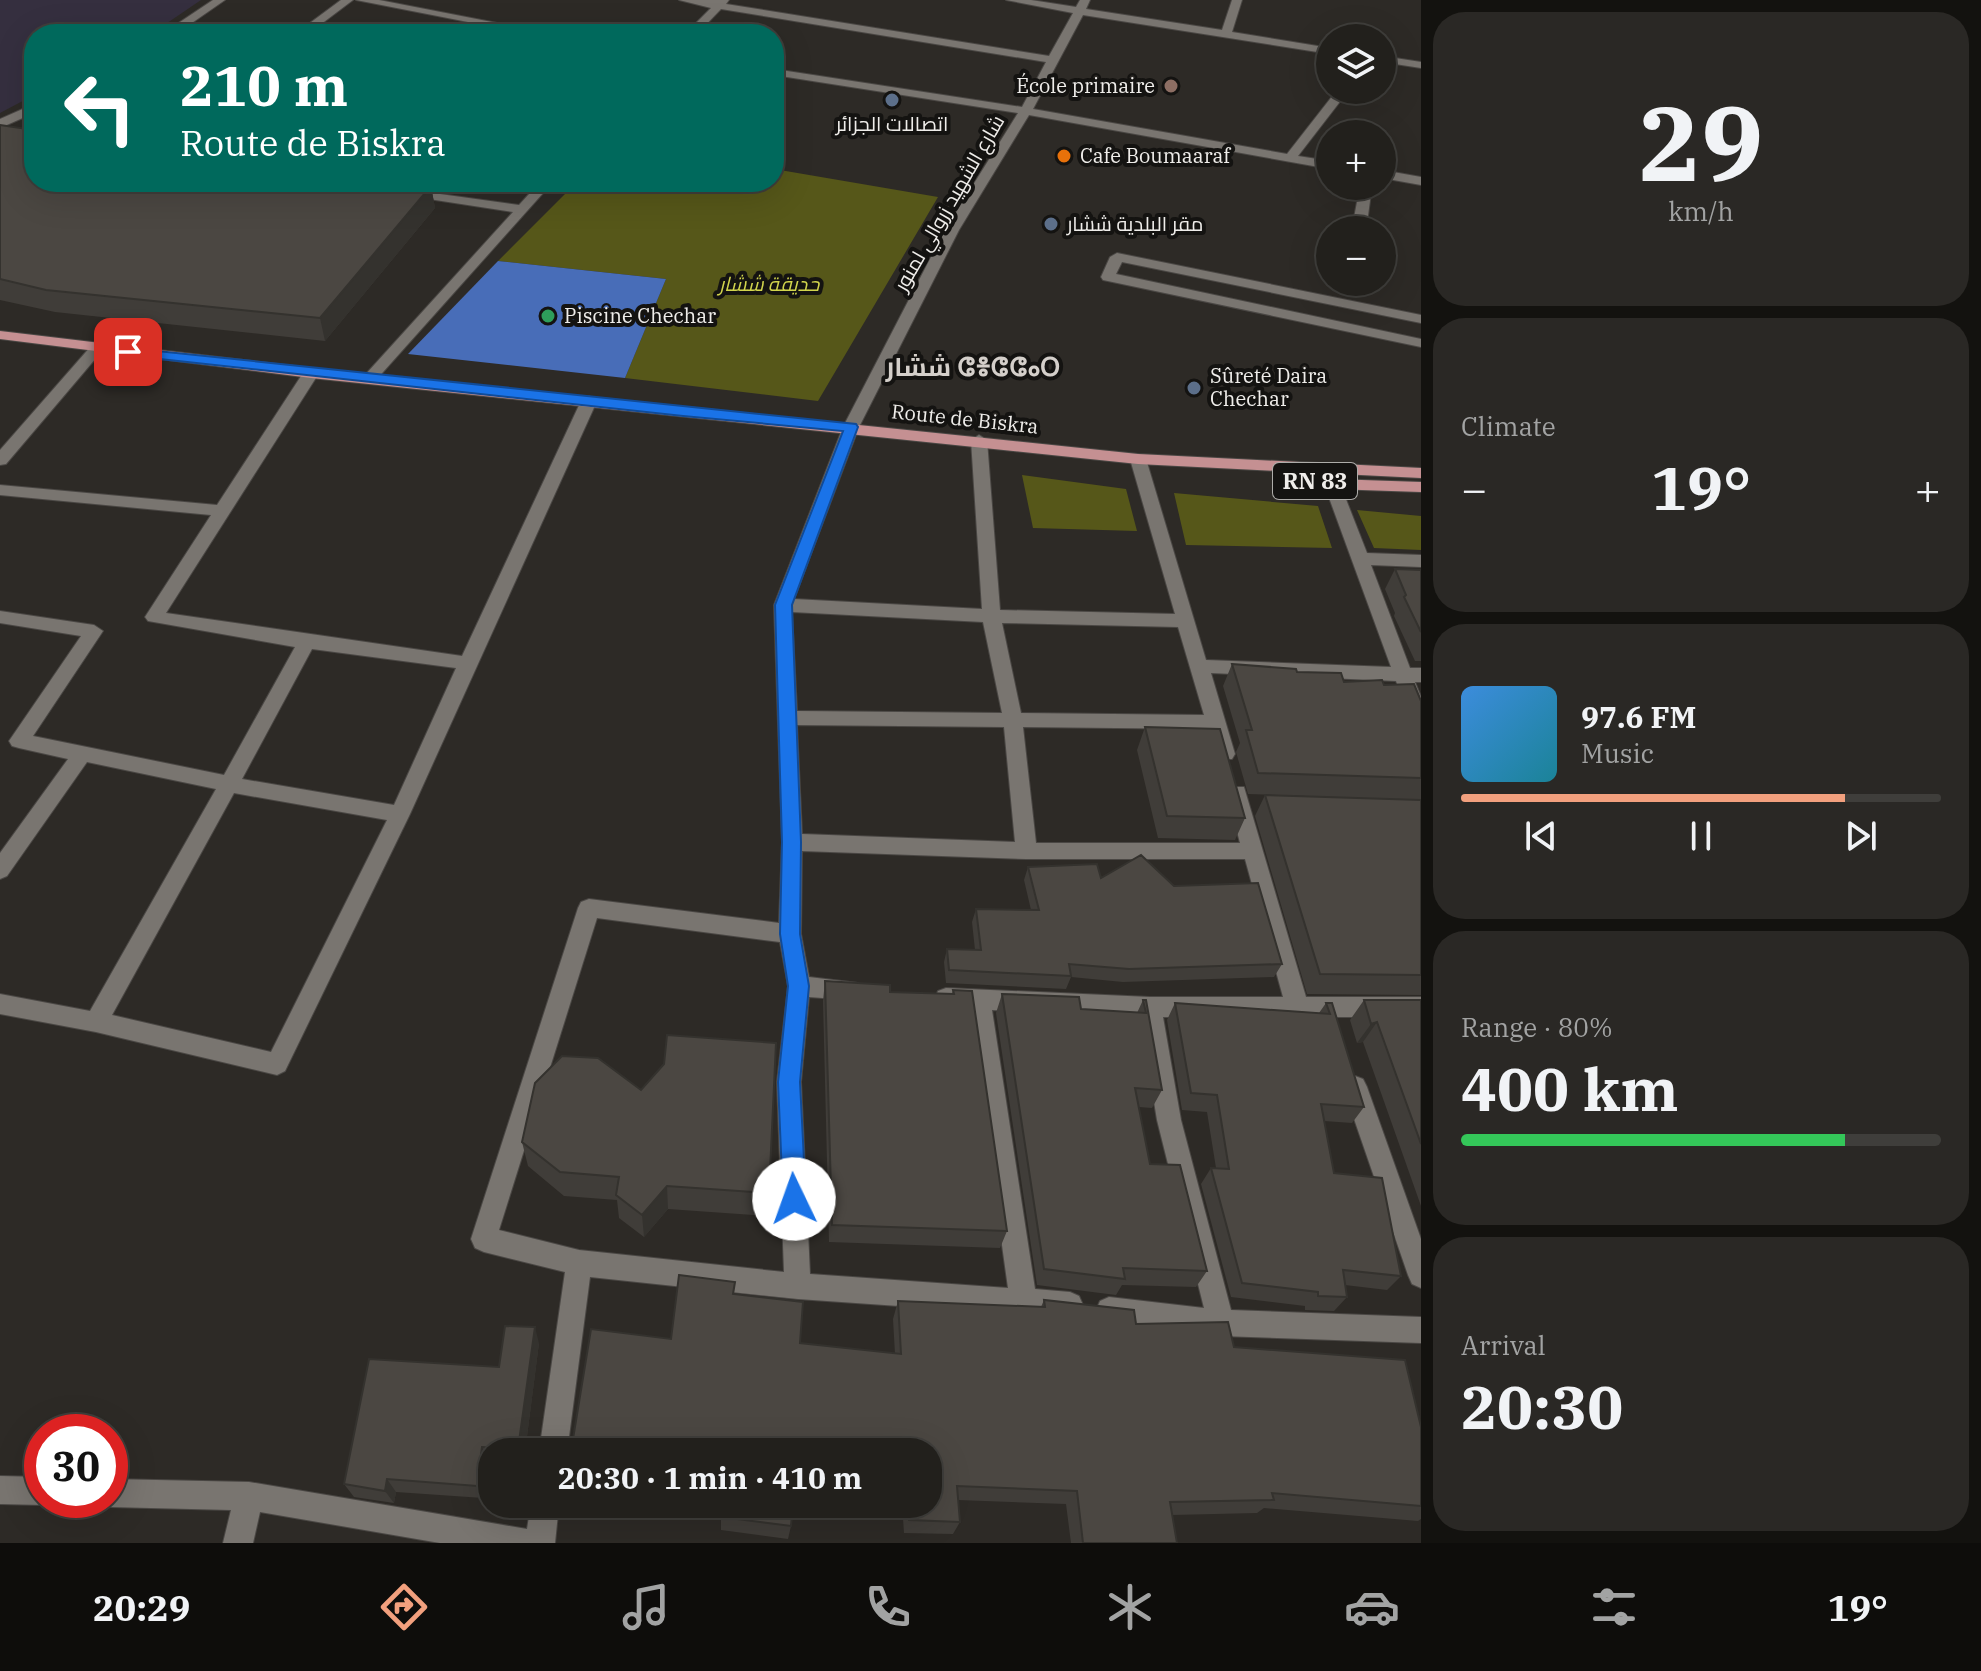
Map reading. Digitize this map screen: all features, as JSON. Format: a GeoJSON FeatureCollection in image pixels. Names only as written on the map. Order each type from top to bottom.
{"type":"FeatureCollection","features":[{"type":"Feature","properties":{"kind":"main road","name":"Route de Biskra"},"geometry":{"type":"LineString","coordinates":[[0,335],[311,373],[1211,464]]}},
{"type":"Feature","properties":{"kind":"main road","name":"RN 83"},"geometry":{"type":"LineString","coordinates":[[1211,464],[1421,473]]}},
{"type":"Feature","properties":{"kind":"main road","name":"RN 83"},"geometry":{"type":"LineString","coordinates":[[1211,464],[1332,484],[1421,487]]}},
{"type":"Feature","properties":{"kind":"street"},"geometry":{"type":"LineString","coordinates":[[183,24],[220,0]]}},
{"type":"Feature","properties":{"kind":"street"},"geometry":{"type":"LineString","coordinates":[[315,24],[348,0]]}},
{"type":"Feature","properties":{"kind":"street"},"geometry":{"type":"LineString","coordinates":[[363,0],[493,24]]}},
{"type":"Feature","properties":{"kind":"street"},"geometry":{"type":"LineString","coordinates":[[684,0],[721,3],[1052,60]]}},
{"type":"Feature","properties":{"kind":"street"},"geometry":{"type":"LineString","coordinates":[[1011,0],[1082,5],[1316,49]]}},
{"type":"Feature","properties":{"kind":"street"},"geometry":{"type":"LineString","coordinates":[[1226,34],[1237,0]]}},
{"type":"Feature","properties":{"kind":"street"},"geometry":{"type":"LineString","coordinates":[[701,24],[721,3]]}},
{"type":"Feature","properties":{"kind":"street","name":"شارع الشهيد زروالي لمنور"},"geometry":{"type":"LineString","coordinates":[[783,605],[851,427],[952,230],[1026,111],[1082,5]]}},
{"type":"Feature","properties":{"kind":"street"},"geometry":{"type":"LineString","coordinates":[[1396,61],[1421,65]]}},
{"type":"Feature","properties":{"kind":"street"},"geometry":{"type":"LineString","coordinates":[[784,74],[1026,111],[1316,163]]}},
{"type":"Feature","properties":{"kind":"street"},"geometry":{"type":"LineString","coordinates":[[1290,158],[1332,104]]}},
{"type":"Feature","properties":{"kind":"street"},"geometry":{"type":"LineString","coordinates":[[4,129],[24,115]]}},
{"type":"Feature","properties":{"kind":"street"},"geometry":{"type":"LineString","coordinates":[[1396,177],[1421,181]]}},
{"type":"Feature","properties":{"kind":"street"},"geometry":{"type":"LineString","coordinates":[[408,192],[520,209]]}},
{"type":"Feature","properties":{"kind":"street"},"geometry":{"type":"LineString","coordinates":[[370,378],[537,192]]}},
{"type":"Feature","properties":{"kind":"street"},"geometry":{"type":"LineString","coordinates":[[1421,319],[1117,257],[1108,277],[1421,343]]}},
{"type":"Feature","properties":{"kind":"street"},"geometry":{"type":"LineString","coordinates":[[0,460],[97,348]]}},
{"type":"Feature","properties":{"kind":"street"},"geometry":{"type":"LineString","coordinates":[[311,373],[154,617],[307,642],[468,663]]}},
{"type":"Feature","properties":{"kind":"street"},"geometry":{"type":"LineString","coordinates":[[0,1004],[96,1022],[277,1064],[400,814],[589,401]]}},
{"type":"Feature","properties":{"kind":"street"},"geometry":{"type":"LineString","coordinates":[[979,440],[991,616],[1013,720],[1026,851]]}},
{"type":"Feature","properties":{"kind":"street"},"geometry":{"type":"LineString","coordinates":[[1138,459],[1215,722],[1249,806],[1253,851],[1297,1007]]}},
{"type":"Feature","properties":{"kind":"street"},"geometry":{"type":"LineString","coordinates":[[1332,484],[1412,675],[1421,723]]}},
{"type":"Feature","properties":{"kind":"street"},"geometry":{"type":"LineString","coordinates":[[0,490],[222,511]]}},
{"type":"Feature","properties":{"kind":"street"},"geometry":{"type":"LineString","coordinates":[[1361,559],[1421,561]]}},
{"type":"Feature","properties":{"kind":"street"},"geometry":{"type":"LineString","coordinates":[[798,1286],[789,1082],[799,986],[790,934],[792,842],[783,605],[991,616],[1185,621]]}},
{"type":"Feature","properties":{"kind":"street"},"geometry":{"type":"LineString","coordinates":[[0,617],[94,631],[10,739],[229,784],[400,814]]}},
{"type":"Feature","properties":{"kind":"street"},"geometry":{"type":"LineString","coordinates":[[96,1022],[307,642]]}},
{"type":"Feature","properties":{"kind":"street"},"geometry":{"type":"LineString","coordinates":[[1198,666],[1412,675]]}},
{"type":"Feature","properties":{"kind":"street"},"geometry":{"type":"LineString","coordinates":[[785,718],[1215,722]]}},
{"type":"Feature","properties":{"kind":"street"},"geometry":{"type":"LineString","coordinates":[[0,870],[82,754]]}},
{"type":"Feature","properties":{"kind":"street"},"geometry":{"type":"LineString","coordinates":[[792,842],[1026,851],[1253,851]]}},
{"type":"Feature","properties":{"kind":"street"},"geometry":{"type":"LineString","coordinates":[[790,934],[589,908],[484,1239],[579,1263],[798,1286],[1023,1300],[1221,1323],[1421,1330]]}},
{"type":"Feature","properties":{"kind":"street"},"geometry":{"type":"LineString","coordinates":[[799,986],[874,992]]}},
{"type":"Feature","properties":{"kind":"street"},"geometry":{"type":"LineString","coordinates":[[919,995],[1150,1007],[1421,1007]]}},
{"type":"Feature","properties":{"kind":"street"},"geometry":{"type":"LineString","coordinates":[[979,1000],[1023,1300]]}},
{"type":"Feature","properties":{"kind":"street"},"geometry":{"type":"LineString","coordinates":[[1150,1007],[1169,1120],[1221,1323]]}},
{"type":"Feature","properties":{"kind":"street"},"geometry":{"type":"LineString","coordinates":[[1331,1007],[1340,1036]]}},
{"type":"Feature","properties":{"kind":"street"},"geometry":{"type":"LineString","coordinates":[[1349,1066],[1372,1141],[1421,1275]]}},
{"type":"Feature","properties":{"kind":"street"},"geometry":{"type":"LineString","coordinates":[[555,1438],[579,1263]]}},
{"type":"Feature","properties":{"kind":"street"},"geometry":{"type":"LineString","coordinates":[[0,1490],[24,1491]]}},
{"type":"Feature","properties":{"kind":"street"},"geometry":{"type":"LineString","coordinates":[[128,1493],[249,1496],[525,1543]]}},
{"type":"Feature","properties":{"kind":"street"},"geometry":{"type":"LineString","coordinates":[[238,1543],[249,1496]]}},
{"type":"Feature","properties":{"kind":"street"},"geometry":{"type":"LineString","coordinates":[[540,1543],[543,1518]]}},
{"type":"Feature","properties":{"kind":"shaded area"},"geometry":{"type":"Polygon","coordinates":[[[0,0],[201,0],[166,24],[24,24],[24,100],[0,113],[0,0]]]}},
{"type":"Feature","properties":{"kind":"green space","name":"حديقة ششار"},"geometry":{"type":"Polygon","coordinates":[[[784,171],[938,197],[818,401],[625,378],[666,279],[498,261],[567,192],[784,192],[784,171]]]}},
{"type":"Feature","properties":{"kind":"green space"},"geometry":{"type":"Polygon","coordinates":[[[1022,475],[1126,489],[1137,531],[1033,528],[1022,475]]]}},
{"type":"Feature","properties":{"kind":"green space"},"geometry":{"type":"Polygon","coordinates":[[[1174,493],[1318,506],[1332,548],[1186,545],[1174,493]]]}},
{"type":"Feature","properties":{"kind":"green space"},"geometry":{"type":"Polygon","coordinates":[[[1357,510],[1421,516],[1421,550],[1374,548],[1357,510]]]}},
{"type":"Feature","properties":{"kind":"water","name":"Piscine Chechar"},"geometry":{"type":"Polygon","coordinates":[[[498,261],[666,279],[625,378],[408,354],[498,261]]]}},
{"type":"Feature","properties":{"kind":"building"},"geometry":{"type":"Polygon","coordinates":[[[0,125],[24,129],[24,192],[426,192],[320,318],[46,290],[0,279],[0,125]]]}},
{"type":"Feature","properties":{"kind":"building"},"geometry":{"type":"Polygon","coordinates":[[[1395,569],[1421,570],[1421,632],[1404,597],[1406,595],[1395,569]]]}},
{"type":"Feature","properties":{"kind":"building"},"geometry":{"type":"Polygon","coordinates":[[[1232,664],[1296,669],[1297,672],[1341,673],[1344,682],[1382,680],[1384,685],[1414,684],[1421,701],[1421,778],[1258,773],[1246,730],[1252,730],[1232,664]]]}},
{"type":"Feature","properties":{"kind":"building"},"geometry":{"type":"Polygon","coordinates":[[[1145,727],[1220,729],[1245,818],[1167,816],[1145,727]]]}},
{"type":"Feature","properties":{"kind":"building"},"geometry":{"type":"Polygon","coordinates":[[[1265,795],[1421,800],[1421,975],[1320,974],[1265,795]]]}},
{"type":"Feature","properties":{"kind":"building"},"geometry":{"type":"Polygon","coordinates":[[[1141,855],[1174,886],[1258,883],[1282,964],[1129,969],[1069,964],[1071,976],[949,970],[947,949],[981,950],[976,909],[1039,910],[1028,867],[1097,864],[1101,878],[1141,855]]]}},
{"type":"Feature","properties":{"kind":"building"},"geometry":{"type":"Polygon","coordinates":[[[825,981],[890,985],[890,992],[954,994],[953,990],[972,991],[1007,1231],[832,1225],[825,981]]]}},
{"type":"Feature","properties":{"kind":"building"},"geometry":{"type":"Polygon","coordinates":[[[1002,994],[1079,997],[1081,1009],[1146,1013],[1143,1000],[1146,1000],[1162,1090],[1135,1088],[1150,1164],[1180,1165],[1207,1271],[1123,1268],[1125,1279],[1044,1269],[1002,994]]]}},
{"type":"Feature","properties":{"kind":"building"},"geometry":{"type":"Polygon","coordinates":[[[1364,1000],[1421,1000],[1421,1144],[1377,1022],[1371,1024],[1364,1000]]]}},
{"type":"Feature","properties":{"kind":"building"},"geometry":{"type":"Polygon","coordinates":[[[1175,1003],[1330,1014],[1326,1003],[1332,1003],[1364,1107],[1321,1104],[1334,1173],[1382,1178],[1401,1276],[1343,1270],[1347,1297],[1318,1296],[1318,1292],[1242,1283],[1211,1168],[1229,1169],[1217,1095],[1191,1093],[1175,1003]]]}},
{"type":"Feature","properties":{"kind":"building"},"geometry":{"type":"Polygon","coordinates":[[[667,1035],[776,1043],[769,1193],[667,1186],[642,1215],[616,1195],[619,1177],[560,1172],[522,1142],[535,1083],[562,1056],[598,1058],[641,1090],[664,1064],[667,1035]]]}},
{"type":"Feature","properties":{"kind":"building"},"geometry":{"type":"Polygon","coordinates":[[[679,1275],[735,1282],[733,1294],[803,1302],[800,1343],[901,1354],[898,1301],[1045,1307],[1044,1300],[1134,1310],[1136,1324],[1228,1322],[1234,1347],[1405,1360],[1421,1427],[1421,1506],[1272,1493],[1274,1500],[1170,1502],[1177,1543],[1083,1543],[1077,1491],[957,1486],[960,1522],[909,1520],[942,1518],[942,1438],[573,1438],[591,1329],[671,1339],[679,1275]]]}},
{"type":"Feature","properties":{"kind":"building"},"geometry":{"type":"Polygon","coordinates":[[[505,1326],[535,1327],[520,1438],[478,1438],[477,1486],[387,1479],[385,1491],[344,1484],[369,1359],[499,1367],[505,1326]]]}},
{"type":"Feature","properties":{"kind":"building"},"geometry":{"type":"Polygon","coordinates":[[[729,1518],[792,1518],[791,1526],[729,1518]]]}},
{"type":"Feature","properties":{"kind":"place","name":"École primaire"},"geometry":{"type":"Point","coordinates":[1171,86]}},
{"type":"Feature","properties":{"kind":"place","name":"اتصالات الجزائر"},"geometry":{"type":"Point","coordinates":[892,100]}},
{"type":"Feature","properties":{"kind":"place","name":"Cafe Boumaaraf"},"geometry":{"type":"Point","coordinates":[1064,156]}},
{"type":"Feature","properties":{"kind":"place","name":"مقر البلدية ششار"},"geometry":{"type":"Point","coordinates":[1051,224]}},
{"type":"Feature","properties":{"kind":"place","name":"Piscine Chechar"},"geometry":{"type":"Point","coordinates":[548,316]}},
{"type":"Feature","properties":{"kind":"place","name":"Sûreté Daira Chechar"},"geometry":{"type":"Point","coordinates":[1194,388]}},
{"type":"Feature","properties":{"kind":"district","name":"ششار ⵛⴻⵛⵛⴰⵔ"},"geometry":{"type":"Point","coordinates":[973,367]}},
{"type":"Feature","properties":{"kind":"route"},"geometry":{"type":"LineString","coordinates":[[128,352],[683,412],[851,427],[783,605],[792,842],[790,934],[799,986],[789,1082],[794,1199]]}}]}
